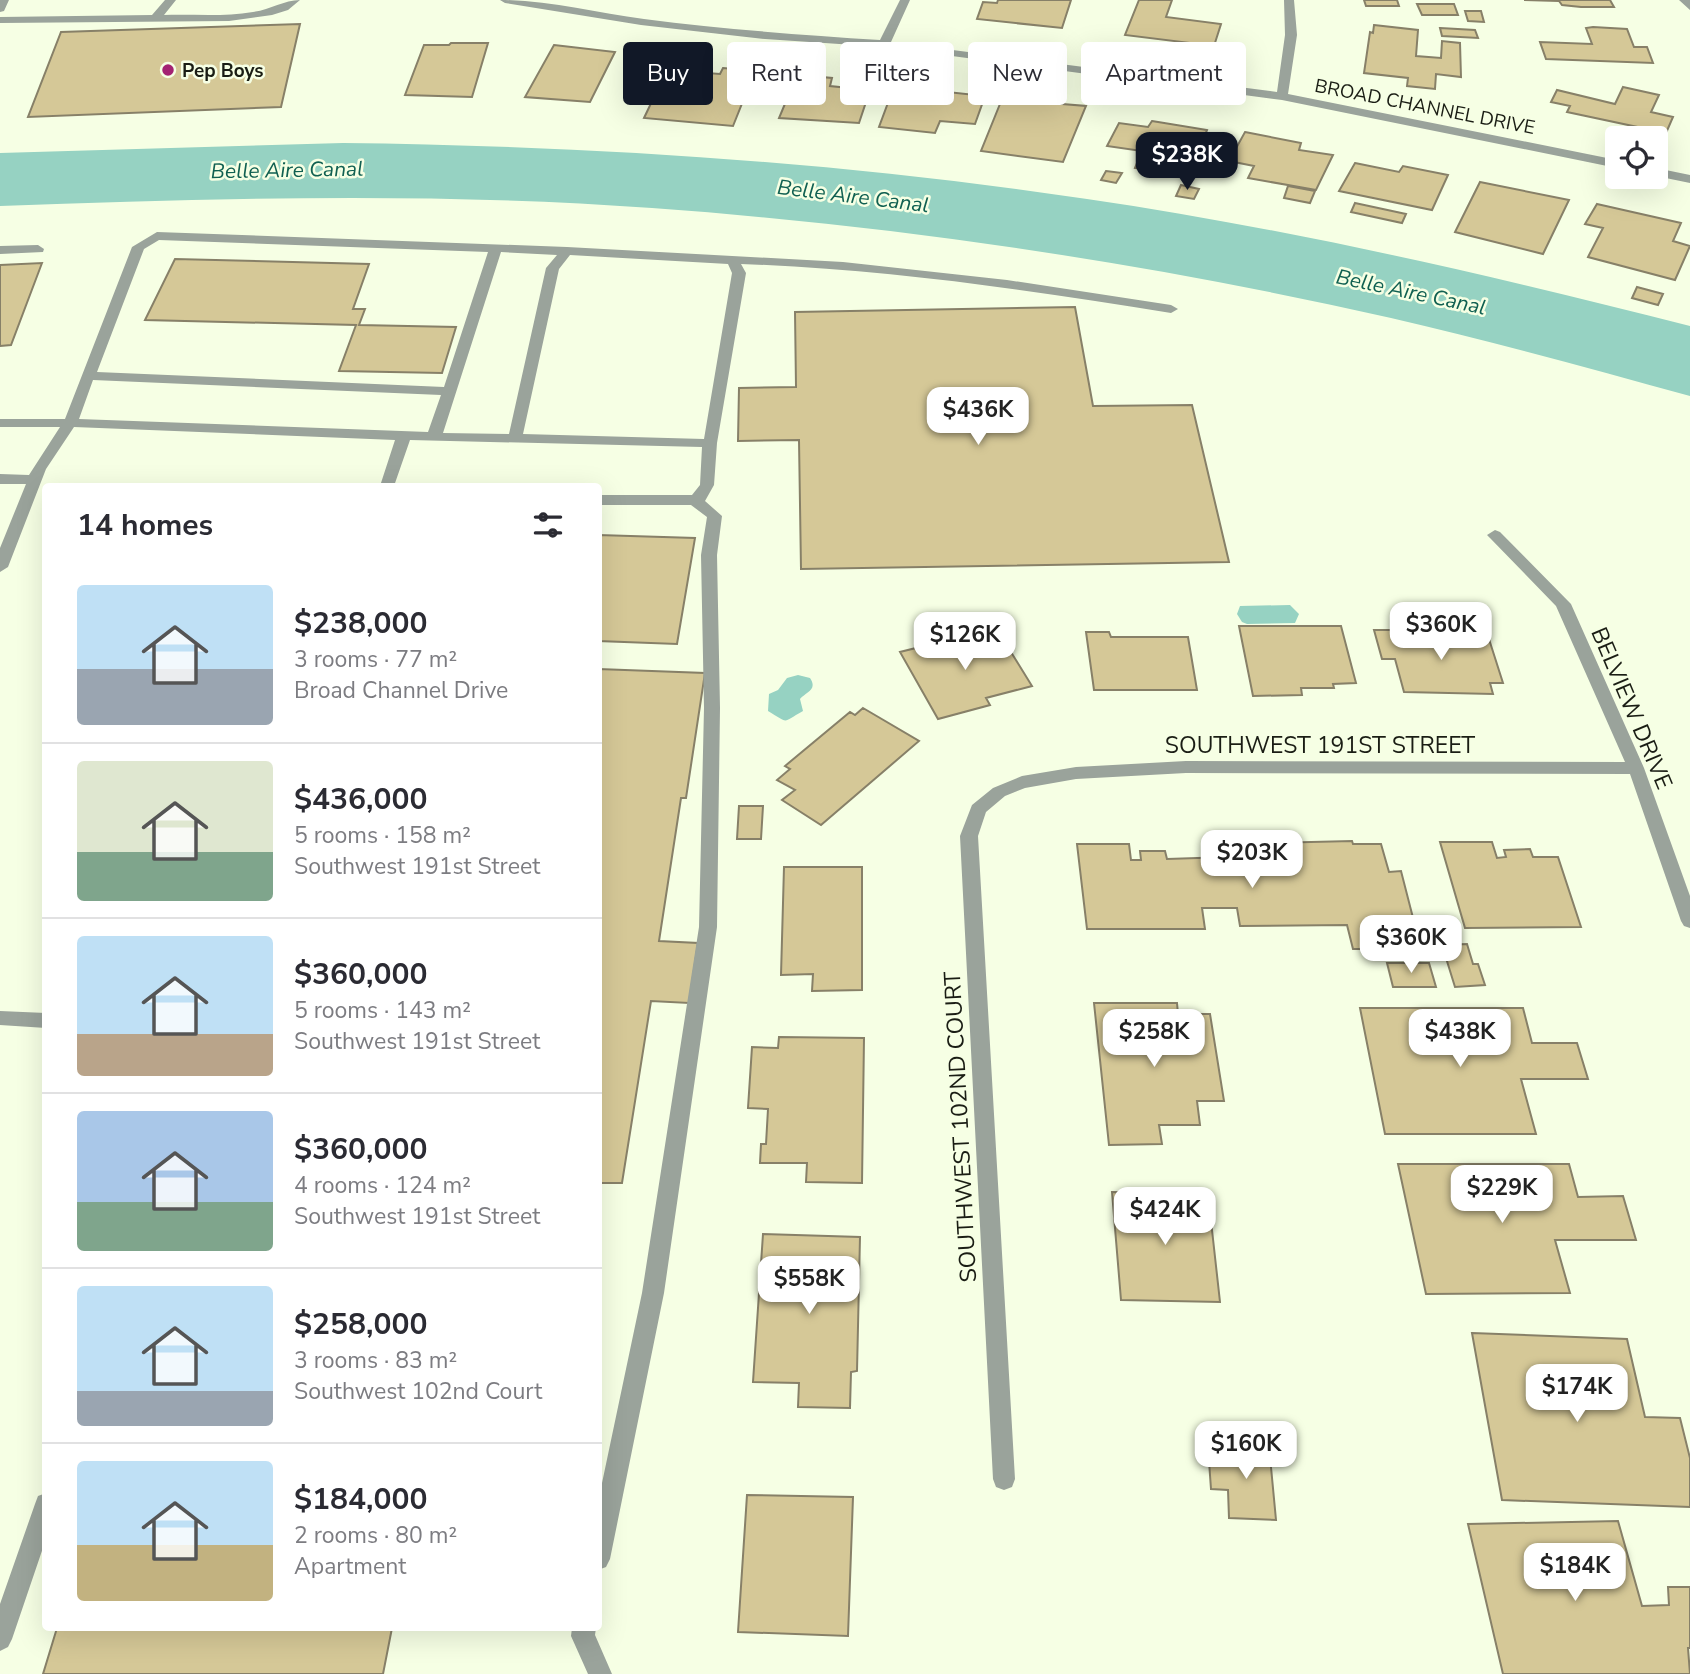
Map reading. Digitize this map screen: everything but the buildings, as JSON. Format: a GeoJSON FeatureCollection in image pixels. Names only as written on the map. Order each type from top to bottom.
{"type":"FeatureCollection","features":[{"type":"Feature","properties":{"kind":"street"},"geometry":{"type":"LineString","coordinates":[[0,9],[4,0]]}},
{"type":"Feature","properties":{"kind":"street"},"geometry":{"type":"LineString","coordinates":[[155,18],[171,0]]}},
{"type":"Feature","properties":{"kind":"street"},"geometry":{"type":"LineString","coordinates":[[0,20],[251,15],[279,10],[295,0]]}},
{"type":"Feature","properties":{"kind":"street","name":"BROAD CHANNEL DRIVE"},"geometry":{"type":"LineString","coordinates":[[505,0],[641,22],[765,36],[854,42]]}},
{"type":"Feature","properties":{"kind":"street","name":"BROAD CHANNEL DRIVE"},"geometry":{"type":"LineString","coordinates":[[575,0],[641,22]]}},
{"type":"Feature","properties":{"kind":"street"},"geometry":{"type":"LineString","coordinates":[[885,42],[905,0]]}},
{"type":"Feature","properties":{"kind":"street"},"geometry":{"type":"LineString","coordinates":[[1282,96],[1291,35],[1289,0]]}},
{"type":"Feature","properties":{"kind":"street"},"geometry":{"type":"LineString","coordinates":[[1684,0],[1690,7]]}},
{"type":"Feature","properties":{"kind":"street","name":"BROAD CHANNEL DRIVE"},"geometry":{"type":"LineString","coordinates":[[954,53],[1282,96],[1605,162]]}},
{"type":"Feature","properties":{"kind":"street"},"geometry":{"type":"LineString","coordinates":[[1668,174],[1690,179]]}},
{"type":"Feature","properties":{"kind":"street"},"geometry":{"type":"LineString","coordinates":[[0,567],[34,480],[70,423],[138,247],[157,236],[810,262],[1057,290],[1171,309]]}},
{"type":"Feature","properties":{"kind":"street"},"geometry":{"type":"LineString","coordinates":[[434,437],[496,248]]}},
{"type":"Feature","properties":{"kind":"street"},"geometry":{"type":"LineString","coordinates":[[0,250],[37,249]]}},
{"type":"Feature","properties":{"kind":"street"},"geometry":{"type":"LineString","coordinates":[[515,440],[553,268],[567,251]]}},
{"type":"Feature","properties":{"kind":"street"},"geometry":{"type":"LineString","coordinates":[[602,500],[695,500],[702,496],[707,485],[710,443],[739,273],[733,260]]}},
{"type":"Feature","properties":{"kind":"street"},"geometry":{"type":"LineString","coordinates":[[88,376],[449,391]]}},
{"type":"Feature","properties":{"kind":"street"},"geometry":{"type":"LineString","coordinates":[[0,423],[70,423],[515,440],[710,443]]}},
{"type":"Feature","properties":{"kind":"street"},"geometry":{"type":"LineString","coordinates":[[388,483],[404,436]]}},
{"type":"Feature","properties":{"kind":"street"},"geometry":{"type":"LineString","coordinates":[[0,479],[34,480]]}},
{"type":"Feature","properties":{"kind":"street"},"geometry":{"type":"LineString","coordinates":[[602,1540],[653,1293],[708,927],[712,708],[709,555],[715,516],[695,500]]}},
{"type":"Feature","properties":{"kind":"street","name":"BELVIEW DRIVE"},"geometry":{"type":"LineString","coordinates":[[1495,535],[1563,604],[1636,768],[1690,921]]}},
{"type":"Feature","properties":{"kind":"street","name":"SOUTHWEST 191ST STREET"},"geometry":{"type":"LineString","coordinates":[[1005,788],[1022,782],[1076,773],[1186,767],[1636,768]]}},
{"type":"Feature","properties":{"kind":"street","name":"SOUTHWEST 102ND COURT"},"geometry":{"type":"LineString","coordinates":[[1004,1479],[970,836],[978,809],[1005,788]]}},
{"type":"Feature","properties":{"kind":"street"},"geometry":{"type":"LineString","coordinates":[[0,1018],[42,1021]]}},
{"type":"Feature","properties":{"kind":"street"},"geometry":{"type":"LineString","coordinates":[[0,1639],[42,1516]]}},
{"type":"Feature","properties":{"kind":"street"},"geometry":{"type":"LineString","coordinates":[[584,1631],[583,1636],[600,1674]]}},
{"type":"Feature","properties":{"kind":"water","name":"Belle Aire Canal"},"geometry":{"type":"Polygon","coordinates":[[[343,143],[623,152],[809,166],[994,186],[1239,224],[1466,271],[1690,326],[1690,396],[1466,336],[1300,298],[1024,249],[838,225],[652,208],[408,198],[244,199],[0,206],[0,153],[343,143]]]}},
{"type":"Feature","properties":{"kind":"water"},"geometry":{"type":"Polygon","coordinates":[[[1290,605],[1299,614],[1295,623],[1247,624],[1242,622],[1237,614],[1240,606],[1290,605]]]}},
{"type":"Feature","properties":{"kind":"water"},"geometry":{"type":"Polygon","coordinates":[[[798,675],[810,678],[812,688],[800,699],[803,711],[783,720],[768,711],[769,694],[778,690],[787,678],[798,675]]]}},
{"type":"Feature","properties":{"kind":"place","name":"Pep Boys"},"geometry":{"type":"Point","coordinates":[168,70]}}]}
